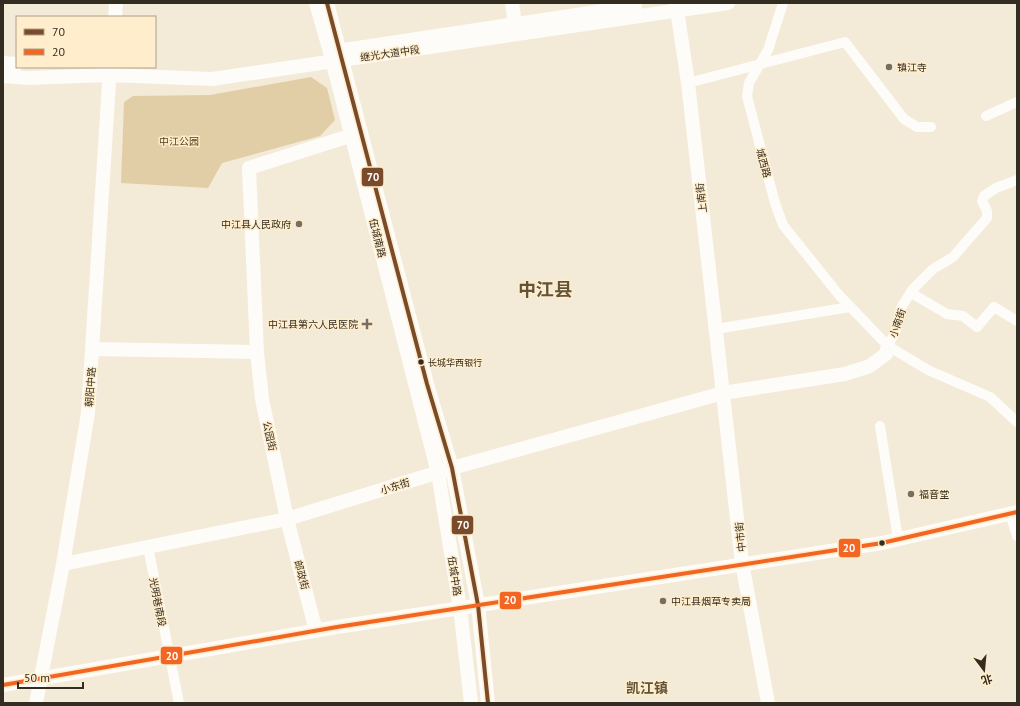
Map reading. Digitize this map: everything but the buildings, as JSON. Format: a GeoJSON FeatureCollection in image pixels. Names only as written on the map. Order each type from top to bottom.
{"type":"FeatureCollection","features":[{"type":"Feature","properties":{"kind":"street"},"geometry":{"type":"LineString","coordinates":[[115,16],[116,3]]}},
{"type":"Feature","properties":{"kind":"street","name":"伍城南路"},"geometry":{"type":"LineString","coordinates":[[316,3],[336,56]]}},
{"type":"Feature","properties":{"kind":"street","name":"伍城南路"},"geometry":{"type":"LineString","coordinates":[[327,3],[336,56],[438,473]]}},
{"type":"Feature","properties":{"kind":"street"},"geometry":{"type":"LineString","coordinates":[[512,3],[516,29]]}},
{"type":"Feature","properties":{"kind":"street","name":"继光大道中段"},"geometry":{"type":"LineString","coordinates":[[516,29],[655,3]]}},
{"type":"Feature","properties":{"kind":"street","name":"继光大道中段"},"geometry":{"type":"LineString","coordinates":[[3,76],[26,78],[110,71],[212,79],[336,56],[516,29],[677,6],[728,3]]}},
{"type":"Feature","properties":{"kind":"street","name":"城西路"},"geometry":{"type":"LineString","coordinates":[[783,3],[768,50],[749,83],[747,96],[775,203],[784,225],[796,242],[850,307],[888,346],[928,370],[990,397],[1017,422]]}},
{"type":"Feature","properties":{"kind":"street","name":"上南街"},"geometry":{"type":"LineString","coordinates":[[677,6],[688,83],[723,393]]}},
{"type":"Feature","properties":{"kind":"street"},"geometry":{"type":"LineString","coordinates":[[688,83],[758,66],[845,42],[904,119],[917,127],[931,127]]}},
{"type":"Feature","properties":{"kind":"street","name":"继光大道中段"},"geometry":{"type":"LineString","coordinates":[[156,67],[211,70],[336,56]]}},
{"type":"Feature","properties":{"kind":"street"},"geometry":{"type":"LineString","coordinates":[[3,63],[16,64]]}},
{"type":"Feature","properties":{"kind":"street","name":"朝阳中路"},"geometry":{"type":"LineString","coordinates":[[36,703],[42,679],[63,564],[88,413],[110,71]]}},
{"type":"Feature","properties":{"kind":"street"},"geometry":{"type":"LineString","coordinates":[[986,116],[1017,102]]}},
{"type":"Feature","properties":{"kind":"street","name":"伍城南路"},"geometry":{"type":"LineString","coordinates":[[356,134],[452,468]]}},
{"type":"Feature","properties":{"kind":"street","name":"公园街"},"geometry":{"type":"LineString","coordinates":[[287,519],[262,399],[257,352],[249,168],[356,134]]}},
{"type":"Feature","properties":{"kind":"street","name":"小南街"},"geometry":{"type":"LineString","coordinates":[[723,393],[844,374],[870,366],[886,354],[888,346],[896,330],[901,308],[911,293],[933,270],[953,257],[987,218],[987,211],[982,201],[984,196],[996,188],[1017,180]]}},
{"type":"Feature","properties":{"kind":"street"},"geometry":{"type":"LineString","coordinates":[[911,293],[948,314],[963,316],[977,327],[994,307],[1017,321]]}},
{"type":"Feature","properties":{"kind":"street"},"geometry":{"type":"LineString","coordinates":[[716,329],[850,307]]}},
{"type":"Feature","properties":{"kind":"street"},"geometry":{"type":"LineString","coordinates":[[92,349],[257,352]]}},
{"type":"Feature","properties":{"kind":"street","name":"小东街"},"geometry":{"type":"LineString","coordinates":[[63,564],[287,519],[452,468],[723,393]]}},
{"type":"Feature","properties":{"kind":"street","name":"中市街"},"geometry":{"type":"LineString","coordinates":[[723,393],[742,563],[768,703]]}},
{"type":"Feature","properties":{"kind":"street"},"geometry":{"type":"LineString","coordinates":[[880,426],[898,539]]}},
{"type":"Feature","properties":{"kind":"street","name":"伍城中路"},"geometry":{"type":"LineString","coordinates":[[452,468],[478,605],[488,703]]}},
{"type":"Feature","properties":{"kind":"street","name":"伍城中路"},"geometry":{"type":"LineString","coordinates":[[438,473],[460,608],[471,703]]}},
{"type":"Feature","properties":{"kind":"street"},"geometry":{"type":"LineString","coordinates":[[7,685],[316,631],[898,539],[1013,513],[1017,536]]}},
{"type":"Feature","properties":{"kind":"street","name":"邮政街"},"geometry":{"type":"LineString","coordinates":[[287,519],[316,631]]}},
{"type":"Feature","properties":{"kind":"street","name":"光明巷南段"},"geometry":{"type":"LineString","coordinates":[[148,547],[179,703]]}},
{"type":"Feature","properties":{"kind":"green space","name":"中江公园"},"geometry":{"type":"Polygon","coordinates":[[[311,77],[327,88],[335,120],[320,136],[222,163],[208,188],[121,183],[124,102],[133,96],[210,95],[311,77]]]}},
{"type":"Feature","properties":{"kind":"transit line","name":"70"},"geometry":{"type":"LineString","coordinates":[[327,3],[427,384],[452,468],[478,605],[488,703]]}},
{"type":"Feature","properties":{"kind":"transit line","name":"20"},"geometry":{"type":"LineString","coordinates":[[3,685],[337,627],[882,543],[1017,512]]}},
{"type":"Feature","properties":{"kind":"place","name":"镇江寺"},"geometry":{"type":"Point","coordinates":[889,67]}},
{"type":"Feature","properties":{"kind":"place","name":"中江县人民政府"},"geometry":{"type":"Point","coordinates":[299,224]}},
{"type":"Feature","properties":{"kind":"place","name":"中江县第六人民医院"},"geometry":{"type":"Point","coordinates":[367,324]}},
{"type":"Feature","properties":{"kind":"place","name":"长城华西银行"},"geometry":{"type":"Point","coordinates":[421,362]}},
{"type":"Feature","properties":{"kind":"place","name":"福音堂"},"geometry":{"type":"Point","coordinates":[911,494]}},
{"type":"Feature","properties":{"kind":"place","name":"中江县烟草专卖局"},"geometry":{"type":"Point","coordinates":[663,601]}},
{"type":"Feature","properties":{"kind":"district","name":"中江县"},"geometry":{"type":"Point","coordinates":[545,290]}},
{"type":"Feature","properties":{"kind":"district","name":"凯江镇"},"geometry":{"type":"Point","coordinates":[647,688]}}]}
